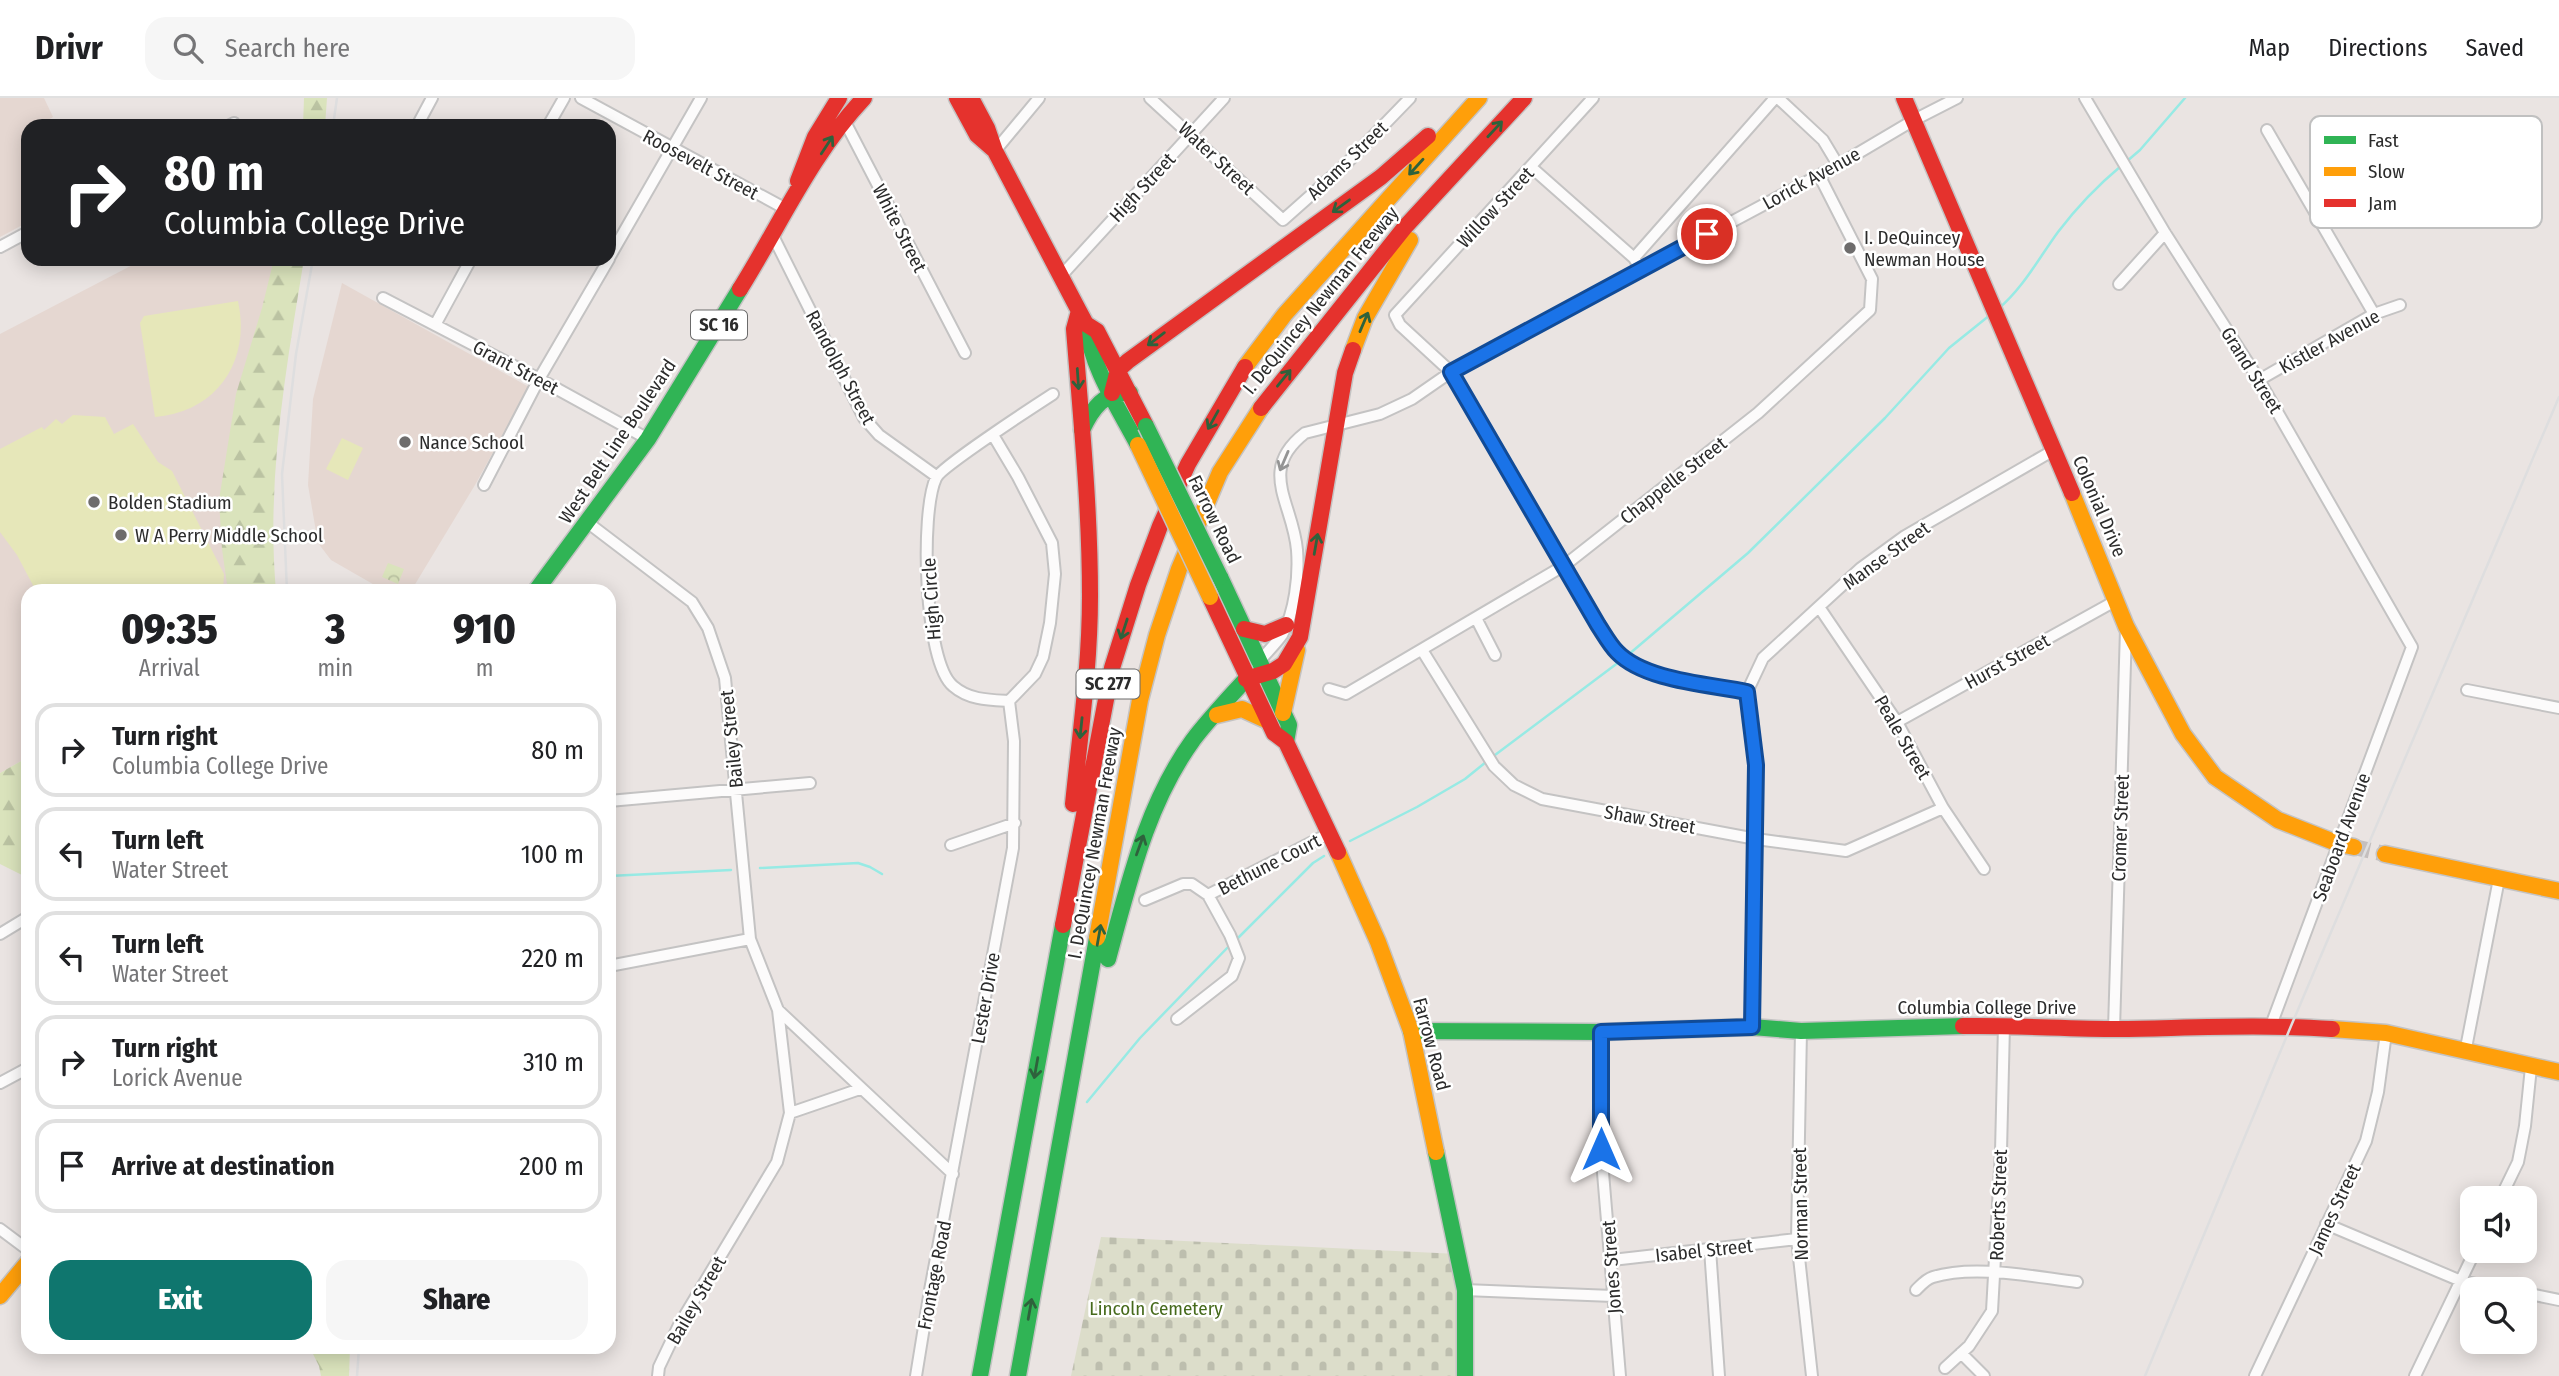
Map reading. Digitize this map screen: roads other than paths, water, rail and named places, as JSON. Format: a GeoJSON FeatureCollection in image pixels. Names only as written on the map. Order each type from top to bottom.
{"type":"FeatureCollection","features":[{"type":"Feature","properties":{"kind":"main road","name":"West Belt Line Boulevard"},"geometry":{"type":"LineString","coordinates":[[541,584],[648,439],[773,236],[790,202],[844,119],[864,98]]}},
{"type":"Feature","properties":{"kind":"main road","name":"Farrow Road"},"geometry":{"type":"LineString","coordinates":[[957,98],[977,135],[995,151]]}},
{"type":"Feature","properties":{"kind":"main road","name":"Farrow Road"},"geometry":{"type":"LineString","coordinates":[[971,98],[987,128],[995,151],[1083,317],[1097,331],[1130,393],[1289,725],[1286,742]]}},
{"type":"Feature","properties":{"kind":"main road"},"geometry":{"type":"LineString","coordinates":[[1112,393],[1118,370],[1179,322],[1381,177],[1467,98]]}},
{"type":"Feature","properties":{"kind":"main road","name":"I. DeQuincey Newman Freeway"},"geometry":{"type":"LineString","coordinates":[[980,1376],[1112,668],[1160,526],[1188,464],[1242,371],[1285,314],[1479,98]]}},
{"type":"Feature","properties":{"kind":"main road","name":"I. DeQuincey Newman Freeway"},"geometry":{"type":"LineString","coordinates":[[1018,1376],[1140,700],[1157,635],[1189,545],[1220,472],[1253,418],[1405,227],[1524,98]]}},
{"type":"Feature","properties":{"kind":"main road","name":"Colonial Drive"},"geometry":{"type":"LineString","coordinates":[[1904,98],[2003,328],[2126,626],[2182,734],[2215,777],[2278,820],[2346,845]]}},
{"type":"Feature","properties":{"kind":"main road","name":"SC 16"},"geometry":{"type":"LineString","coordinates":[[790,202],[804,158],[838,101]]}},
{"type":"Feature","properties":{"kind":"main road"},"geometry":{"type":"LineString","coordinates":[[1283,713],[1300,637],[1345,373],[1365,318],[1396,261],[1466,160]]}},
{"type":"Feature","properties":{"kind":"main road","name":"Farrow Road"},"geometry":{"type":"LineString","coordinates":[[1083,317],[1086,335],[1112,393],[1273,733],[1286,742],[1330,832],[1378,942],[1411,1031],[1465,1290],[1465,1376]]}},
{"type":"Feature","properties":{"kind":"main road"},"geometry":{"type":"LineString","coordinates":[[1041,1040],[1044,981],[1074,799],[1088,659],[1090,596],[1074,329],[1083,317]]}},
{"type":"Feature","properties":{"kind":"main road"},"geometry":{"type":"LineString","coordinates":[[1082,430],[1090,413],[1112,393],[1130,393]]}},
{"type":"Feature","properties":{"kind":"main road"},"geometry":{"type":"LineString","coordinates":[[1244,629],[1269,635],[1286,625]]}},
{"type":"Feature","properties":{"kind":"main road"},"geometry":{"type":"LineString","coordinates":[[1073,1075],[1092,1021],[1135,859],[1148,823],[1174,770],[1195,739],[1247,677],[1262,667],[1273,671],[1284,664],[1300,637]]}},
{"type":"Feature","properties":{"kind":"main road"},"geometry":{"type":"LineString","coordinates":[[1217,715],[1242,709],[1268,721]]}},
{"type":"Feature","properties":{"kind":"main road"},"geometry":{"type":"LineString","coordinates":[[2385,854],[2559,891]]}},
{"type":"Feature","properties":{"kind":"main road","name":"Columbia College Drive"},"geometry":{"type":"LineString","coordinates":[[1411,1031],[1601,1032],[1752,1027],[1801,1031],[2004,1025],[2114,1029],[2291,1026],[2386,1033],[2465,1053],[2559,1072]]}},
{"type":"Feature","properties":{"kind":"main road"},"geometry":{"type":"LineString","coordinates":[[0,1296],[21,1270]]}},
{"type":"Feature","properties":{"kind":"street"},"geometry":{"type":"LineString","coordinates":[[421,119],[432,98]]}},
{"type":"Feature","properties":{"kind":"street"},"geometry":{"type":"LineString","coordinates":[[552,119],[564,98]]}},
{"type":"Feature","properties":{"kind":"street","name":"Roosevelt Street"},"geometry":{"type":"LineString","coordinates":[[581,98],[673,149],[790,202]]}},
{"type":"Feature","properties":{"kind":"street"},"geometry":{"type":"LineString","coordinates":[[616,247],[701,98]]}},
{"type":"Feature","properties":{"kind":"street"},"geometry":{"type":"LineString","coordinates":[[995,151],[1039,98]]}},
{"type":"Feature","properties":{"kind":"street","name":"Water Street"},"geometry":{"type":"LineString","coordinates":[[1150,98],[1283,220]]}},
{"type":"Feature","properties":{"kind":"street","name":"High Street"},"geometry":{"type":"LineString","coordinates":[[1061,276],[1224,98]]}},
{"type":"Feature","properties":{"kind":"street","name":"Adams Street"},"geometry":{"type":"LineString","coordinates":[[1283,220],[1346,164],[1410,98]]}},
{"type":"Feature","properties":{"kind":"street","name":"Willow Street"},"geometry":{"type":"LineString","coordinates":[[1451,372],[1400,325],[1395,315],[1593,98]]}},
{"type":"Feature","properties":{"kind":"street"},"geometry":{"type":"LineString","coordinates":[[1634,258],[1776,98],[1823,140],[1838,165]]}},
{"type":"Feature","properties":{"kind":"street","name":"Lorick Avenue"},"geometry":{"type":"LineString","coordinates":[[1262,667],[1286,625],[1297,579],[1295,536],[1279,482],[1279,469],[1285,454],[1305,433],[1380,414],[1412,399],[1451,372],[1838,165],[1957,98]]}},
{"type":"Feature","properties":{"kind":"street","name":"Grand Street"},"geometry":{"type":"LineString","coordinates":[[2085,98],[2165,233],[2259,380],[2412,647]]}},
{"type":"Feature","properties":{"kind":"street","name":"White Street"},"geometry":{"type":"LineString","coordinates":[[838,101],[844,119],[965,353]]}},
{"type":"Feature","properties":{"kind":"street"},"geometry":{"type":"LineString","coordinates":[[2267,130],[2310,204]]}},
{"type":"Feature","properties":{"kind":"street"},"geometry":{"type":"LineString","coordinates":[[1531,167],[1634,258],[1641,270]]}},
{"type":"Feature","properties":{"kind":"street","name":"Chappelle Street"},"geometry":{"type":"LineString","coordinates":[[1329,689],[1346,694],[1565,565],[1758,413],[1870,310],[1872,279],[1819,175]]}},
{"type":"Feature","properties":{"kind":"street"},"geometry":{"type":"LineString","coordinates":[[2324,228],[2374,314]]}},
{"type":"Feature","properties":{"kind":"street"},"geometry":{"type":"LineString","coordinates":[[2119,284],[2165,233]]}},
{"type":"Feature","properties":{"kind":"street"},"geometry":{"type":"LineString","coordinates":[[0,247],[21,236]]}},
{"type":"Feature","properties":{"kind":"street","name":"Randolph Street"},"geometry":{"type":"LineString","coordinates":[[773,236],[864,418],[878,435],[936,476]]}},
{"type":"Feature","properties":{"kind":"street"},"geometry":{"type":"LineString","coordinates":[[435,325],[467,266]]}},
{"type":"Feature","properties":{"kind":"street"},"geometry":{"type":"LineString","coordinates":[[484,485],[539,379],[605,266]]}},
{"type":"Feature","properties":{"kind":"street","name":"Grant Street"},"geometry":{"type":"LineString","coordinates":[[383,298],[648,439]]}},
{"type":"Feature","properties":{"kind":"street","name":"Kistler Avenue"},"geometry":{"type":"LineString","coordinates":[[2259,380],[2374,314],[2400,304]]}},
{"type":"Feature","properties":{"kind":"street"},"geometry":{"type":"LineString","coordinates":[[1451,372],[1616,652],[1632,664],[1658,675],[1747,692],[1756,765],[1752,1027]]}},
{"type":"Feature","properties":{"kind":"street"},"geometry":{"type":"LineString","coordinates":[[936,476],[1021,413],[1052,394]]}},
{"type":"Feature","properties":{"kind":"street"},"geometry":{"type":"LineString","coordinates":[[951,845],[1015,823],[1014,741],[1009,701],[1035,674],[1043,657],[1050,623],[1055,574],[1052,544],[993,435]]}},
{"type":"Feature","properties":{"kind":"street","name":"Manse Street"},"geometry":{"type":"LineString","coordinates":[[1747,692],[1763,658],[1861,568],[1905,536],[2054,450]]}},
{"type":"Feature","properties":{"kind":"street","name":"High Circle"},"geometry":{"type":"LineString","coordinates":[[936,476],[930,499],[927,555],[933,643],[943,674],[953,686],[974,698],[1009,701]]}},
{"type":"Feature","properties":{"kind":"street","name":"Bailey Street"},"geometry":{"type":"LineString","coordinates":[[587,522],[692,602],[708,628],[725,678],[750,939],[778,1010],[790,1113],[777,1162],[679,1325],[657,1376]]}},
{"type":"Feature","properties":{"kind":"street","name":"Hurst Street"},"geometry":{"type":"LineString","coordinates":[[1897,722],[2117,600]]}},
{"type":"Feature","properties":{"kind":"street","name":"Peale Street"},"geometry":{"type":"LineString","coordinates":[[1819,607],[1897,722],[1943,808],[1984,869]]}},
{"type":"Feature","properties":{"kind":"street"},"geometry":{"type":"LineString","coordinates":[[1476,618],[1495,655]]}},
{"type":"Feature","properties":{"kind":"street","name":"Cromer Street"},"geometry":{"type":"LineString","coordinates":[[2114,1029],[2126,626]]}},
{"type":"Feature","properties":{"kind":"street","name":"Seaboard Avenue"},"geometry":{"type":"LineString","coordinates":[[2270,1028],[2346,845],[2412,647]]}},
{"type":"Feature","properties":{"kind":"street","name":"Shaw Street"},"geometry":{"type":"LineString","coordinates":[[1422,650],[1494,766],[1514,785],[1542,799],[1756,839],[1846,851],[1943,808]]}},
{"type":"Feature","properties":{"kind":"street"},"geometry":{"type":"LineString","coordinates":[[2467,690],[2559,708]]}},
{"type":"Feature","properties":{"kind":"street"},"geometry":{"type":"LineString","coordinates":[[616,800],[810,783]]}},
{"type":"Feature","properties":{"kind":"street","name":"Lester Drive"},"geometry":{"type":"LineString","coordinates":[[953,1174],[1013,848],[1015,823]]}},
{"type":"Feature","properties":{"kind":"street","name":"Bethune Court"},"geometry":{"type":"LineString","coordinates":[[1208,895],[1330,832]]}},
{"type":"Feature","properties":{"kind":"street"},"geometry":{"type":"LineString","coordinates":[[2465,1053],[2499,879]]}},
{"type":"Feature","properties":{"kind":"street","name":"Bethune Court"},"geometry":{"type":"LineString","coordinates":[[1145,900],[1183,884],[1192,884],[1208,895],[1239,958],[1232,976],[1177,1019]]}},
{"type":"Feature","properties":{"kind":"street"},"geometry":{"type":"LineString","coordinates":[[0,934],[21,921]]}},
{"type":"Feature","properties":{"kind":"street"},"geometry":{"type":"LineString","coordinates":[[616,965],[750,939]]}},
{"type":"Feature","properties":{"kind":"street","name":"Bailey Street"},"geometry":{"type":"LineString","coordinates":[[778,1010],[953,1174]]}},
{"type":"Feature","properties":{"kind":"street","name":"Roberts Street"},"geometry":{"type":"LineString","coordinates":[[1945,1368],[1969,1346],[1992,1311],[2004,1025]]}},
{"type":"Feature","properties":{"kind":"street","name":"Norman Street"},"geometry":{"type":"LineString","coordinates":[[1801,1031],[1797,1239],[1812,1376]]}},
{"type":"Feature","properties":{"kind":"street","name":"Jones Street"},"geometry":{"type":"LineString","coordinates":[[1601,1032],[1601,1149],[1620,1376]]}},
{"type":"Feature","properties":{"kind":"street","name":"James Street"},"geometry":{"type":"LineString","coordinates":[[2255,1376],[2366,1141],[2378,1092],[2386,1033]]}},
{"type":"Feature","properties":{"kind":"street"},"geometry":{"type":"LineString","coordinates":[[2506,1186],[2518,1162],[2531,1067]]}},
{"type":"Feature","properties":{"kind":"street"},"geometry":{"type":"LineString","coordinates":[[0,1083],[21,1072]]}},
{"type":"Feature","properties":{"kind":"street"},"geometry":{"type":"LineString","coordinates":[[790,1113],[860,1088]]}},
{"type":"Feature","properties":{"kind":"street","name":"Frontage Road"},"geometry":{"type":"LineString","coordinates":[[916,1376],[953,1174]]}},
{"type":"Feature","properties":{"kind":"street"},"geometry":{"type":"LineString","coordinates":[[2326,1224],[2460,1281]]}},
{"type":"Feature","properties":{"kind":"street"},"geometry":{"type":"LineString","coordinates":[[0,1229],[21,1245]]}},
{"type":"Feature","properties":{"kind":"street","name":"Isabel Street"},"geometry":{"type":"LineString","coordinates":[[1612,1260],[1797,1239]]}},
{"type":"Feature","properties":{"kind":"street"},"geometry":{"type":"LineString","coordinates":[[1710,1249],[1719,1376]]}},
{"type":"Feature","properties":{"kind":"street"},"geometry":{"type":"LineString","coordinates":[[1916,1290],[1930,1277],[1959,1273],[2077,1282]]}},
{"type":"Feature","properties":{"kind":"street"},"geometry":{"type":"LineString","coordinates":[[2415,1376],[2460,1283]]}},
{"type":"Feature","properties":{"kind":"street"},"geometry":{"type":"LineString","coordinates":[[1465,1290],[1613,1296]]}},
{"type":"Feature","properties":{"kind":"street"},"geometry":{"type":"LineString","coordinates":[[2537,1295],[2559,1300]]}},
{"type":"Feature","properties":{"kind":"street"},"geometry":{"type":"LineString","coordinates":[[1961,1353],[1984,1376]]}},
{"type":"Feature","properties":{"kind":"waterway"},"geometry":{"type":"LineString","coordinates":[[2126,162],[2140,150],[2185,98]]}},
{"type":"Feature","properties":{"kind":"waterway"},"geometry":{"type":"LineString","coordinates":[[1998,309],[2023,282],[2072,214],[2121,166]]}},
{"type":"Feature","properties":{"kind":"waterway"},"geometry":{"type":"LineString","coordinates":[[1628,655],[1748,553],[1885,418],[1949,348],[1990,315]]}},
{"type":"Feature","properties":{"kind":"waterway"},"geometry":{"type":"LineString","coordinates":[[1491,758],[1623,659]]}},
{"type":"Feature","properties":{"kind":"waterway"},"geometry":{"type":"LineString","coordinates":[[1350,841],[1417,807],[1465,779],[1486,762]]}},
{"type":"Feature","properties":{"kind":"waterway"},"geometry":{"type":"LineString","coordinates":[[1236,940],[1313,863],[1324,856]]}},
{"type":"Feature","properties":{"kind":"waterway"},"geometry":{"type":"LineString","coordinates":[[760,868],[858,863],[882,874]]}},
{"type":"Feature","properties":{"kind":"waterway"},"geometry":{"type":"LineString","coordinates":[[616,876],[731,870]]}},
{"type":"Feature","properties":{"kind":"waterway"},"geometry":{"type":"LineString","coordinates":[[1087,1102],[1140,1038],[1231,944]]}},
{"type":"Feature","properties":{"kind":"tunnel"},"geometry":{"type":"LineString","coordinates":[[2354,847],[2385,854]]}},
{"type":"Feature","properties":{"kind":"railway"},"geometry":{"type":"LineString","coordinates":[[334,119],[337,98]]}},
{"type":"Feature","properties":{"kind":"railway"},"geometry":{"type":"LineString","coordinates":[[287,584],[282,474],[296,354],[312,266]]}},
{"type":"Feature","properties":{"kind":"railway"},"geometry":{"type":"LineString","coordinates":[[2145,1376],[2559,397]]}},
{"type":"Feature","properties":{"kind":"railway"},"geometry":{"type":"LineString","coordinates":[[357,1376],[359,1354]]}},
{"type":"Feature","properties":{"kind":"place","name":"I. DeQuincey Newman House"},"geometry":{"type":"Point","coordinates":[1850,248]}},
{"type":"Feature","properties":{"kind":"place","name":"Nance School"},"geometry":{"type":"Point","coordinates":[405,442]}},
{"type":"Feature","properties":{"kind":"place","name":"Bolden Stadium"},"geometry":{"type":"Point","coordinates":[94,502]}},
{"type":"Feature","properties":{"kind":"place","name":"W A Perry Middle School"},"geometry":{"type":"Point","coordinates":[121,535]}},
{"type":"Feature","properties":{"kind":"park label","name":"Lincoln Cemetery"},"geometry":{"type":"Point","coordinates":[1156,1308]}}]}
